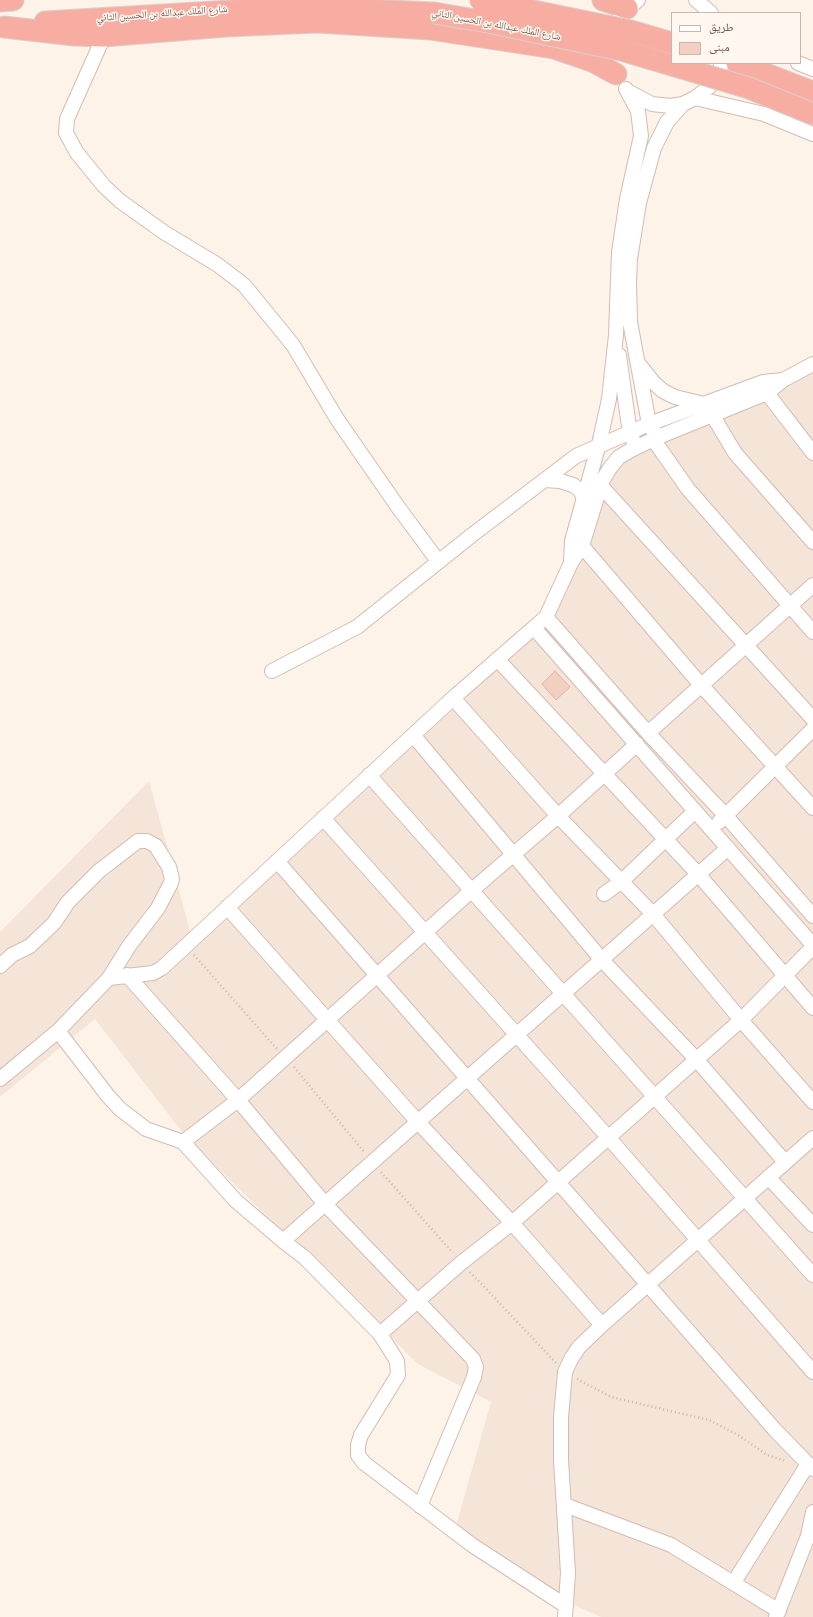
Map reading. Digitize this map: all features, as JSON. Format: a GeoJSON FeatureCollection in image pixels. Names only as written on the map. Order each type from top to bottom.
{"type":"FeatureCollection","features":[{"type":"Feature","properties":{"kind":"highway"},"geometry":{"type":"LineString","coordinates":[[0,1],[13,0]]}},
{"type":"Feature","properties":{"kind":"highway","name":"شارع الملك عبدالله بن الحسين الثاني"},"geometry":{"type":"LineString","coordinates":[[480,0],[631,30],[671,43]]}},
{"type":"Feature","properties":{"kind":"highway"},"geometry":{"type":"LineString","coordinates":[[603,0],[632,4]]}},
{"type":"Feature","properties":{"kind":"highway","name":"شارع الملك عبدالله بن الحسين الثاني"},"geometry":{"type":"LineString","coordinates":[[2,27],[60,21],[275,7],[434,13],[488,22],[621,50],[749,88],[813,114]]}},
{"type":"Feature","properties":{"kind":"highway"},"geometry":{"type":"LineString","coordinates":[[2,27],[74,35],[104,36],[226,26],[316,22],[430,29],[554,48],[592,61],[621,82]]}},
{"type":"Feature","properties":{"kind":"highway"},"geometry":{"type":"LineString","coordinates":[[740,64],[813,92]]}},
{"type":"Feature","properties":{"kind":"street"},"geometry":{"type":"LineString","coordinates":[[696,0],[710,12]]}},
{"type":"Feature","properties":{"kind":"street"},"geometry":{"type":"LineString","coordinates":[[571,563],[572,541],[598,446],[609,399],[616,335],[618,264],[622,229],[640,136],[638,111],[621,82],[610,57],[611,39],[616,22],[632,4]]}},
{"type":"Feature","properties":{"kind":"street"},"geometry":{"type":"LineString","coordinates":[[104,36],[67,119],[66,132],[77,153],[104,186],[120,201],[192,250],[218,264],[244,286],[294,345],[337,419],[438,561]]}},
{"type":"Feature","properties":{"kind":"street"},"geometry":{"type":"LineString","coordinates":[[722,64],[712,83],[689,101],[667,122],[654,148],[636,223],[629,282],[630,322],[636,361],[648,424],[655,438],[688,489],[813,632]]}},
{"type":"Feature","properties":{"kind":"street"},"geometry":{"type":"LineString","coordinates":[[800,64],[813,69]]}},
{"type":"Feature","properties":{"kind":"street"},"geometry":{"type":"LineString","coordinates":[[621,82],[636,97],[652,104],[670,106],[689,101],[764,114],[813,134]]}},
{"type":"Feature","properties":{"kind":"street"},"geometry":{"type":"LineString","coordinates":[[616,335],[627,401],[630,434],[637,447]]}},
{"type":"Feature","properties":{"kind":"street"},"geometry":{"type":"LineString","coordinates":[[636,361],[654,383],[663,391],[675,397],[705,404]]}},
{"type":"Feature","properties":{"kind":"street"},"geometry":{"type":"LineString","coordinates":[[109,978],[154,973],[162,968],[453,698],[546,617],[571,563],[582,546],[600,485],[616,460],[655,438],[713,416],[766,393],[783,380],[813,364]]}},
{"type":"Feature","properties":{"kind":"street"},"geometry":{"type":"LineString","coordinates":[[272,671],[357,627],[438,561],[576,456],[630,434],[648,424],[763,382],[783,380]]}},
{"type":"Feature","properties":{"kind":"street"},"geometry":{"type":"LineString","coordinates":[[766,393],[813,453]]}},
{"type":"Feature","properties":{"kind":"street"},"geometry":{"type":"LineString","coordinates":[[713,416],[735,453],[813,542]]}},
{"type":"Feature","properties":{"kind":"street"},"geometry":{"type":"LineString","coordinates":[[546,480],[560,481],[573,485],[580,490],[584,499]]}},
{"type":"Feature","properties":{"kind":"street"},"geometry":{"type":"LineString","coordinates":[[600,485],[813,719]]}},
{"type":"Feature","properties":{"kind":"street"},"geometry":{"type":"LineString","coordinates":[[582,546],[701,685],[813,808]]}},
{"type":"Feature","properties":{"kind":"street"},"geometry":{"type":"LineString","coordinates":[[648,733],[813,585]]}},
{"type":"Feature","properties":{"kind":"street"},"geometry":{"type":"LineString","coordinates":[[546,617],[648,733],[726,816],[813,916]]}},
{"type":"Feature","properties":{"kind":"street"},"geometry":{"type":"LineString","coordinates":[[380,1334],[462,1263],[512,1223],[741,1020],[786,976],[813,946],[534,628]]}},
{"type":"Feature","properties":{"kind":"street"},"geometry":{"type":"LineString","coordinates":[[497,659],[698,874],[813,1008]]}},
{"type":"Feature","properties":{"kind":"street"},"geometry":{"type":"LineString","coordinates":[[453,698],[558,816],[653,914],[741,1020],[813,1102]]}},
{"type":"Feature","properties":{"kind":"street"},"geometry":{"type":"LineString","coordinates":[[711,828],[726,816],[813,729]]}},
{"type":"Feature","properties":{"kind":"street"},"geometry":{"type":"LineString","coordinates":[[413,735],[602,960],[696,1060],[785,1162]]}},
{"type":"Feature","properties":{"kind":"street"},"geometry":{"type":"LineString","coordinates":[[183,1142],[238,1100],[637,744]]}},
{"type":"Feature","properties":{"kind":"street"},"geometry":{"type":"LineString","coordinates":[[369,775],[813,1275]]}},
{"type":"Feature","properties":{"kind":"street"},"geometry":{"type":"LineString","coordinates":[[604,894],[622,881],[696,811]]}},
{"type":"Feature","properties":{"kind":"street"},"geometry":{"type":"LineString","coordinates":[[323,818],[517,1034],[813,1372]]}},
{"type":"Feature","properties":{"kind":"street"},"geometry":{"type":"LineString","coordinates":[[0,966],[12,955],[30,946],[54,923],[68,902],[99,871],[138,840],[147,841],[156,846],[169,867],[172,879],[172,884],[158,908],[125,951],[109,978],[58,1031],[0,1079]]}},
{"type":"Feature","properties":{"kind":"street"},"geometry":{"type":"LineString","coordinates":[[283,1241],[728,848]]}},
{"type":"Feature","properties":{"kind":"street"},"geometry":{"type":"LineString","coordinates":[[277,860],[776,1430],[811,1466],[734,1582]]}},
{"type":"Feature","properties":{"kind":"street"},"geometry":{"type":"LineString","coordinates":[[227,907],[418,1122],[512,1223],[602,1325]]}},
{"type":"Feature","properties":{"kind":"street"},"geometry":{"type":"LineString","coordinates":[[128,975],[238,1100],[325,1204],[473,1359],[476,1367],[474,1377],[420,1506]]}},
{"type":"Feature","properties":{"kind":"street"},"geometry":{"type":"LineString","coordinates":[[58,1031],[103,1090],[120,1109],[146,1129],[183,1142],[236,1201],[315,1267],[380,1334],[397,1362],[398,1374],[361,1435],[358,1445],[358,1455],[372,1470],[565,1612]]}},
{"type":"Feature","properties":{"kind":"street"},"geometry":{"type":"LineString","coordinates":[[565,1612],[568,1572],[561,1460],[561,1417],[565,1372],[574,1353],[602,1325],[813,1138]]}},
{"type":"Feature","properties":{"kind":"street"},"geometry":{"type":"LineString","coordinates":[[768,1177],[813,1225]]}},
{"type":"Feature","properties":{"kind":"street"},"geometry":{"type":"LineString","coordinates":[[564,1505],[671,1545],[734,1582],[778,1614],[808,1536],[813,1512]]}},
{"type":"Feature","properties":{"kind":"shaded area"},"geometry":{"type":"Polygon","coordinates":[[[813,361],[813,1617],[601,1617],[567,1602],[456,1526],[491,1402],[418,1364],[186,1137],[95,1019],[0,1097],[0,932],[149,781],[193,942],[556,605],[570,548],[629,439],[781,388],[813,361]]]}},
{"type":"Feature","properties":{"kind":"building"},"geometry":{"type":"Polygon","coordinates":[[[555,671],[570,687],[556,700],[542,684],[555,671]]]}}]}
